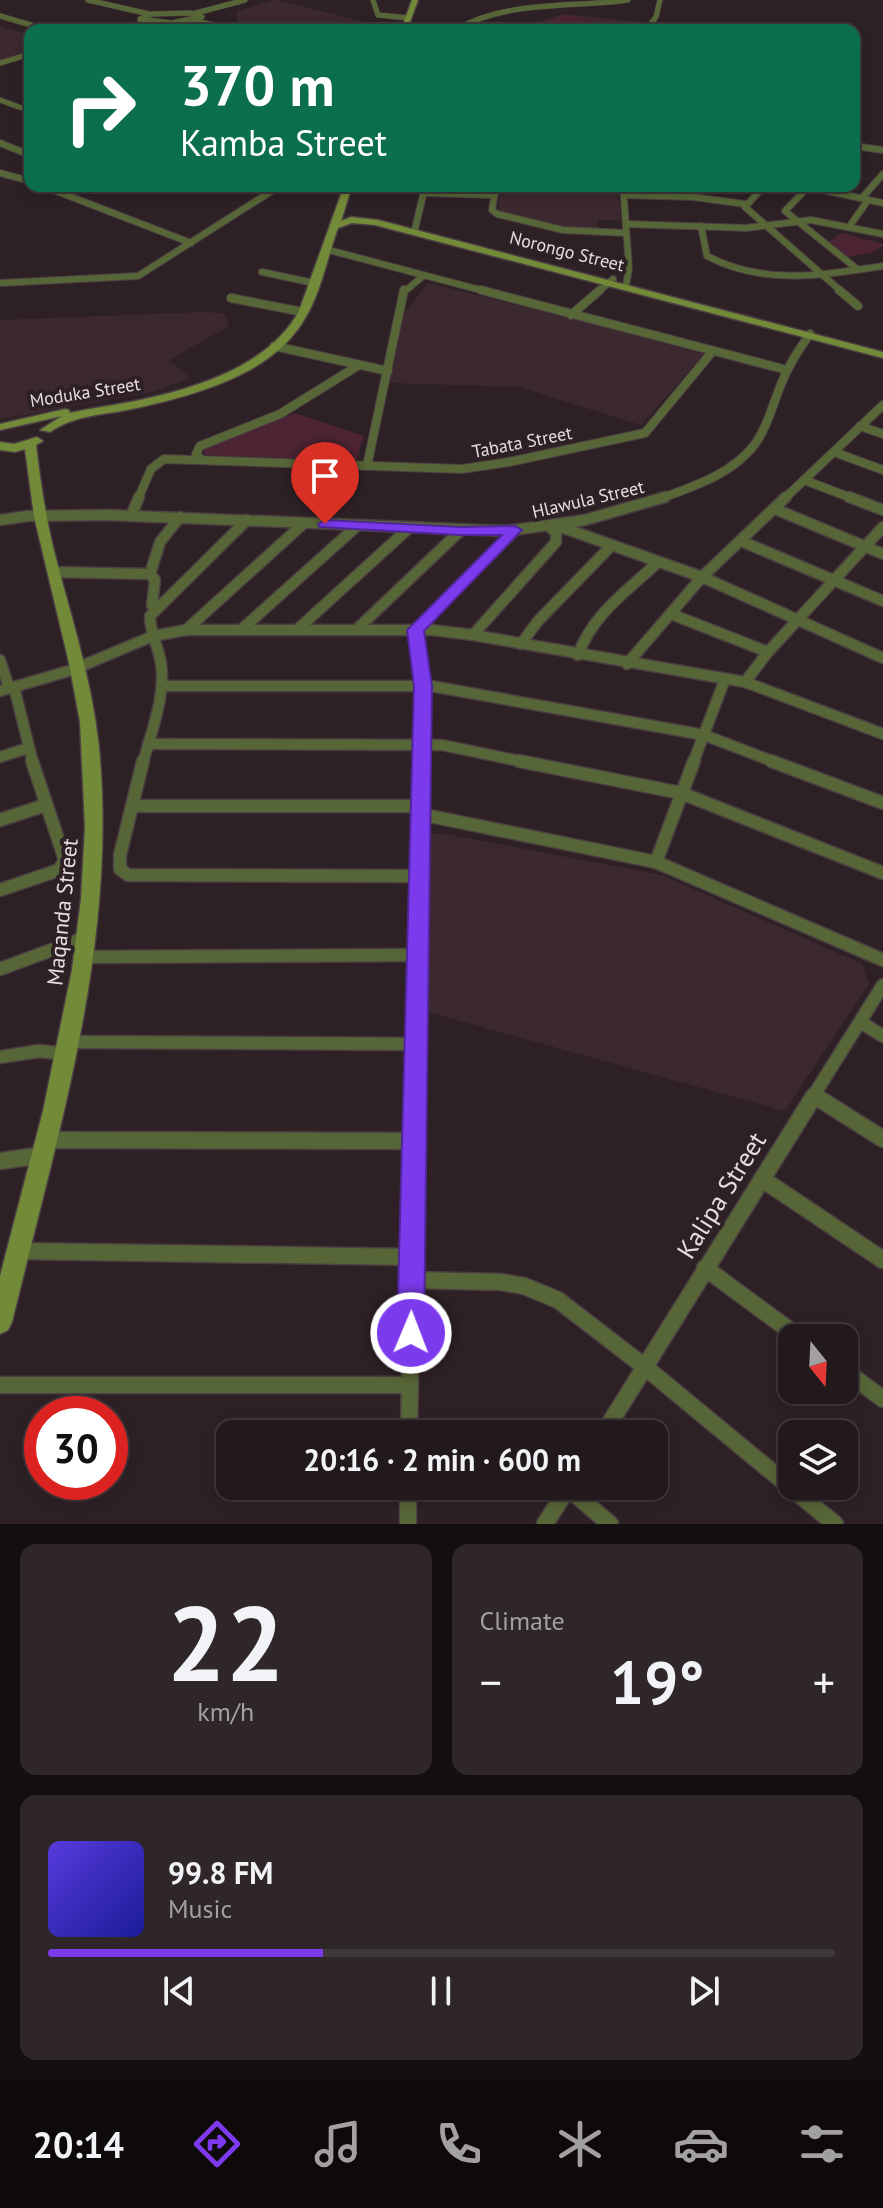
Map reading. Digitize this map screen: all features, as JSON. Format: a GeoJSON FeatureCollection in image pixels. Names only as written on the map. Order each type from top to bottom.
{"type":"FeatureCollection","features":[{"type":"Feature","properties":{"kind":"street"},"geometry":{"type":"LineString","coordinates":[[88,0],[152,14],[211,10],[245,0]]}},
{"type":"Feature","properties":{"kind":"street"},"geometry":{"type":"LineString","coordinates":[[226,0],[237,3]]}},
{"type":"Feature","properties":{"kind":"street"},"geometry":{"type":"LineString","coordinates":[[373,0],[378,15],[409,18]]}},
{"type":"Feature","properties":{"kind":"street"},"geometry":{"type":"LineString","coordinates":[[406,24],[415,0]]}},
{"type":"Feature","properties":{"kind":"street"},"geometry":{"type":"LineString","coordinates":[[460,24],[488,13],[521,10],[532,5],[625,0]]}},
{"type":"Feature","properties":{"kind":"street"},"geometry":{"type":"LineString","coordinates":[[651,24],[656,17],[660,0]]}},
{"type":"Feature","properties":{"kind":"street"},"geometry":{"type":"LineString","coordinates":[[604,3],[612,7]]}},
{"type":"Feature","properties":{"kind":"street"},"geometry":{"type":"LineString","coordinates":[[139,24],[193,21],[204,18],[211,10]]}},
{"type":"Feature","properties":{"kind":"street"},"geometry":{"type":"LineString","coordinates":[[132,12],[153,22]]}},
{"type":"Feature","properties":{"kind":"street"},"geometry":{"type":"LineString","coordinates":[[191,13],[220,24]]}},
{"type":"Feature","properties":{"kind":"street"},"geometry":{"type":"LineString","coordinates":[[133,24],[152,14]]}},
{"type":"Feature","properties":{"kind":"street"},"geometry":{"type":"LineString","coordinates":[[0,16],[27,24]]}},
{"type":"Feature","properties":{"kind":"street"},"geometry":{"type":"LineString","coordinates":[[0,63],[24,57]]}},
{"type":"Feature","properties":{"kind":"street"},"geometry":{"type":"LineString","coordinates":[[0,100],[24,109]]}},
{"type":"Feature","properties":{"kind":"street"},"geometry":{"type":"LineString","coordinates":[[0,143],[24,153]]}},
{"type":"Feature","properties":{"kind":"street"},"geometry":{"type":"LineString","coordinates":[[860,147],[883,150]]}},
{"type":"Feature","properties":{"kind":"street"},"geometry":{"type":"LineString","coordinates":[[0,173],[24,179]]}},
{"type":"Feature","properties":{"kind":"street"},"geometry":{"type":"LineString","coordinates":[[849,227],[883,174]]}},
{"type":"Feature","properties":{"kind":"street"},"geometry":{"type":"LineString","coordinates":[[59,192],[191,243]]}},
{"type":"Feature","properties":{"kind":"street"},"geometry":{"type":"LineString","coordinates":[[0,283],[143,274],[270,192]]}},
{"type":"Feature","properties":{"kind":"street","name":"Moduka Street"},"geometry":{"type":"LineString","coordinates":[[46,430],[60,420],[154,399],[225,374],[274,346],[293,329],[303,312],[346,192]]}},
{"type":"Feature","properties":{"kind":"street"},"geometry":{"type":"LineString","coordinates":[[415,229],[424,192]]}},
{"type":"Feature","properties":{"kind":"street"},"geometry":{"type":"LineString","coordinates":[[452,192],[494,195]]}},
{"type":"Feature","properties":{"kind":"street"},"geometry":{"type":"LineString","coordinates":[[495,192],[492,210],[502,216],[563,230],[626,233]]}},
{"type":"Feature","properties":{"kind":"street"},"geometry":{"type":"LineString","coordinates":[[624,192],[629,268],[626,284]]}},
{"type":"Feature","properties":{"kind":"street"},"geometry":{"type":"LineString","coordinates":[[745,204],[758,192]]}},
{"type":"Feature","properties":{"kind":"street"},"geometry":{"type":"LineString","coordinates":[[804,192],[785,209],[857,269]]}},
{"type":"Feature","properties":{"kind":"street"},"geometry":{"type":"LineString","coordinates":[[832,192],[883,203]]}},
{"type":"Feature","properties":{"kind":"street"},"geometry":{"type":"LineString","coordinates":[[624,195],[693,197],[745,204],[858,306]]}},
{"type":"Feature","properties":{"kind":"street","name":"Norongo Street"},"geometry":{"type":"LineString","coordinates":[[337,216],[353,213],[788,326]]}},
{"type":"Feature","properties":{"kind":"street","name":"Norongo Street"},"geometry":{"type":"LineString","coordinates":[[337,216],[612,280]]}},
{"type":"Feature","properties":{"kind":"street"},"geometry":{"type":"LineString","coordinates":[[626,224],[768,227],[799,221],[883,234]]}},
{"type":"Feature","properties":{"kind":"street"},"geometry":{"type":"LineString","coordinates":[[701,226],[707,256],[736,271],[781,279],[883,266]]}},
{"type":"Feature","properties":{"kind":"street"},"geometry":{"type":"LineString","coordinates":[[325,249],[787,370]]}},
{"type":"Feature","properties":{"kind":"street"},"geometry":{"type":"LineString","coordinates":[[262,272],[314,283]]}},
{"type":"Feature","properties":{"kind":"street"},"geometry":{"type":"LineString","coordinates":[[367,466],[404,290],[423,276]]}},
{"type":"Feature","properties":{"kind":"street"},"geometry":{"type":"LineString","coordinates":[[571,315],[612,280]]}},
{"type":"Feature","properties":{"kind":"street"},"geometry":{"type":"LineString","coordinates":[[231,298],[303,312]]}},
{"type":"Feature","properties":{"kind":"street"},"geometry":{"type":"LineString","coordinates":[[788,326],[883,352]]}},
{"type":"Feature","properties":{"kind":"street"},"geometry":{"type":"LineString","coordinates":[[788,326],[883,352]]}},
{"type":"Feature","properties":{"kind":"street","name":"Hlawula Street"},"geometry":{"type":"LineString","coordinates":[[0,520],[39,509],[460,531],[515,530],[630,508],[685,490],[735,463],[753,447],[767,428],[787,370],[810,334]]}},
{"type":"Feature","properties":{"kind":"street"},"geometry":{"type":"LineString","coordinates":[[274,346],[388,371]]}},
{"type":"Feature","properties":{"kind":"street","name":"Tabata Street"},"geometry":{"type":"LineString","coordinates":[[131,516],[151,469],[159,460],[478,468],[645,433],[712,352]]}},
{"type":"Feature","properties":{"kind":"street"},"geometry":{"type":"LineString","coordinates":[[202,460],[196,454],[200,446],[257,425],[359,365]]}},
{"type":"Feature","properties":{"kind":"street","name":"Moduka Street"},"geometry":{"type":"LineString","coordinates":[[0,426],[154,399]]}},
{"type":"Feature","properties":{"kind":"street"},"geometry":{"type":"LineString","coordinates":[[627,664],[702,577],[883,405]]}},
{"type":"Feature","properties":{"kind":"street"},"geometry":{"type":"LineString","coordinates":[[0,446],[15,448],[42,438],[46,430],[36,421],[22,420]]}},
{"type":"Feature","properties":{"kind":"street"},"geometry":{"type":"LineString","coordinates":[[860,426],[883,434]]}},
{"type":"Feature","properties":{"kind":"street","name":"Maqanda Street"},"geometry":{"type":"LineString","coordinates":[[0,1322],[11,1263],[45,1147],[69,1048],[92,902],[94,808],[91,750],[80,667],[39,509],[30,445]]}},
{"type":"Feature","properties":{"kind":"street","name":"Maqanda Street"},"geometry":{"type":"LineString","coordinates":[[15,448],[39,509]]}},
{"type":"Feature","properties":{"kind":"street"},"geometry":{"type":"LineString","coordinates":[[834,452],[883,470]]}},
{"type":"Feature","properties":{"kind":"street"},"geometry":{"type":"LineString","coordinates":[[804,480],[883,510]]}},
{"type":"Feature","properties":{"kind":"street"},"geometry":{"type":"LineString","coordinates":[[775,509],[883,554]]}},
{"type":"Feature","properties":{"kind":"street"},"geometry":{"type":"LineString","coordinates":[[150,574],[160,542],[180,517]]}},
{"type":"Feature","properties":{"kind":"street"},"geometry":{"type":"LineString","coordinates":[[247,520],[157,607],[150,620],[161,663],[162,686],[119,864],[122,873],[420,876]]}},
{"type":"Feature","properties":{"kind":"street"},"geometry":{"type":"LineString","coordinates":[[186,630],[303,524]]}},
{"type":"Feature","properties":{"kind":"street"},"geometry":{"type":"LineString","coordinates":[[552,525],[702,577],[883,658]]}},
{"type":"Feature","properties":{"kind":"street"},"geometry":{"type":"LineString","coordinates":[[473,635],[556,542],[552,525]]}},
{"type":"Feature","properties":{"kind":"street"},"geometry":{"type":"LineString","coordinates":[[242,629],[357,526]]}},
{"type":"Feature","properties":{"kind":"street"},"geometry":{"type":"LineString","coordinates":[[745,682],[768,652],[800,621],[883,527]]}},
{"type":"Feature","properties":{"kind":"street"},"geometry":{"type":"LineString","coordinates":[[299,628],[409,528]]}},
{"type":"Feature","properties":{"kind":"street"},"geometry":{"type":"LineString","coordinates":[[416,630],[515,530]]}},
{"type":"Feature","properties":{"kind":"street"},"geometry":{"type":"LineString","coordinates":[[357,629],[460,531]]}},
{"type":"Feature","properties":{"kind":"street"},"geometry":{"type":"LineString","coordinates":[[741,541],[883,601]]}},
{"type":"Feature","properties":{"kind":"street"},"geometry":{"type":"LineString","coordinates":[[521,644],[538,621],[611,546]]}},
{"type":"Feature","properties":{"kind":"street"},"geometry":{"type":"LineString","coordinates":[[578,655],[580,645],[591,628],[657,563]]}},
{"type":"Feature","properties":{"kind":"street"},"geometry":{"type":"LineString","coordinates":[[55,572],[150,574],[155,580],[152,605],[157,607]]}},
{"type":"Feature","properties":{"kind":"street"},"geometry":{"type":"LineString","coordinates":[[671,614],[768,652]]}},
{"type":"Feature","properties":{"kind":"street"},"geometry":{"type":"LineString","coordinates":[[7,689],[80,667],[153,636],[186,630],[416,630],[473,635],[745,682],[883,734]]}},
{"type":"Feature","properties":{"kind":"street"},"geometry":{"type":"LineString","coordinates":[[409,1420],[423,686],[416,630]]}},
{"type":"Feature","properties":{"kind":"street"},"geometry":{"type":"LineString","coordinates":[[0,660],[65,860],[59,870],[0,890]]}},
{"type":"Feature","properties":{"kind":"street"},"geometry":{"type":"LineString","coordinates":[[656,862],[725,679]]}},
{"type":"Feature","properties":{"kind":"street"},"geometry":{"type":"LineString","coordinates":[[162,686],[423,686],[469,691],[704,735],[883,803]]}},
{"type":"Feature","properties":{"kind":"street"},"geometry":{"type":"LineString","coordinates":[[148,744],[422,743],[681,793],[883,873]]}},
{"type":"Feature","properties":{"kind":"street"},"geometry":{"type":"LineString","coordinates":[[0,757],[28,748]]}},
{"type":"Feature","properties":{"kind":"street"},"geometry":{"type":"LineString","coordinates":[[0,820],[46,805]]}},
{"type":"Feature","properties":{"kind":"street"},"geometry":{"type":"LineString","coordinates":[[133,806],[420,810],[656,862],[883,960]]}},
{"type":"Feature","properties":{"kind":"street"},"geometry":{"type":"LineString","coordinates":[[0,969],[87,937]]}},
{"type":"Feature","properties":{"kind":"street"},"geometry":{"type":"LineString","coordinates":[[85,957],[418,955]]}},
{"type":"Feature","properties":{"kind":"street","name":"Kalipa Street"},"geometry":{"type":"LineString","coordinates":[[612,1420],[883,985]]}},
{"type":"Feature","properties":{"kind":"street"},"geometry":{"type":"LineString","coordinates":[[862,1023],[883,1036]]}},
{"type":"Feature","properties":{"kind":"street"},"geometry":{"type":"LineString","coordinates":[[0,1057],[69,1048],[416,1044]]}},
{"type":"Feature","properties":{"kind":"street"},"geometry":{"type":"LineString","coordinates":[[815,1096],[883,1139]]}},
{"type":"Feature","properties":{"kind":"street"},"geometry":{"type":"LineString","coordinates":[[0,1161],[45,1147],[413,1141]]}},
{"type":"Feature","properties":{"kind":"street"},"geometry":{"type":"LineString","coordinates":[[762,1179],[883,1260]]}},
{"type":"Feature","properties":{"kind":"street"},"geometry":{"type":"LineString","coordinates":[[11,1263],[412,1257]]}},
{"type":"Feature","properties":{"kind":"street"},"geometry":{"type":"LineString","coordinates":[[705,1268],[781,1324]]}},
{"type":"Feature","properties":{"kind":"street"},"geometry":{"type":"LineString","coordinates":[[412,1280],[501,1282],[524,1286],[558,1300],[645,1367],[835,1524]]}},
{"type":"Feature","properties":{"kind":"street"},"geometry":{"type":"LineString","coordinates":[[858,1380],[883,1399]]}},
{"type":"Feature","properties":{"kind":"street"},"geometry":{"type":"LineString","coordinates":[[0,1385],[410,1385]]}},
{"type":"Feature","properties":{"kind":"street"},"geometry":{"type":"LineString","coordinates":[[408,1500],[408,1524]]}},
{"type":"Feature","properties":{"kind":"street"},"geometry":{"type":"LineString","coordinates":[[545,1524],[561,1500]]}},
{"type":"Feature","properties":{"kind":"street"},"geometry":{"type":"LineString","coordinates":[[583,1500],[610,1524]]}},
{"type":"Feature","properties":{"kind":"shaded area"},"geometry":{"type":"Polygon","coordinates":[[[274,0],[369,23],[227,24],[237,22],[237,11],[274,0]]]}},
{"type":"Feature","properties":{"kind":"shaded area"},"geometry":{"type":"Polygon","coordinates":[[[563,14],[642,22],[641,24],[532,24],[563,14]]]}},
{"type":"Feature","properties":{"kind":"shaded area"},"geometry":{"type":"Polygon","coordinates":[[[566,15],[600,24],[542,24],[566,15]]]}},
{"type":"Feature","properties":{"kind":"shaded area"},"geometry":{"type":"Polygon","coordinates":[[[0,26],[24,33],[24,54],[0,61],[0,26]]]}},
{"type":"Feature","properties":{"kind":"shaded area"},"geometry":{"type":"Polygon","coordinates":[[[499,192],[619,192],[621,220],[597,220],[598,230],[562,228],[498,212],[499,192]]]}},
{"type":"Feature","properties":{"kind":"shaded area"},"geometry":{"type":"Polygon","coordinates":[[[842,233],[883,246],[873,252],[847,257],[829,242],[842,233]]]}},
{"type":"Feature","properties":{"kind":"shaded area"},"geometry":{"type":"Polygon","coordinates":[[[428,283],[704,354],[641,425],[519,387],[390,383],[403,315],[428,283]]]}},
{"type":"Feature","properties":{"kind":"shaded area"},"geometry":{"type":"Polygon","coordinates":[[[224,313],[229,326],[169,360],[190,378],[153,392],[0,419],[0,320],[224,313]]]}},
{"type":"Feature","properties":{"kind":"shaded area"},"geometry":{"type":"Polygon","coordinates":[[[295,413],[364,436],[356,461],[341,456],[340,460],[204,455],[206,446],[295,413]]]}},
{"type":"Feature","properties":{"kind":"shaded area"},"geometry":{"type":"Polygon","coordinates":[[[420,833],[446,834],[662,875],[862,964],[869,984],[785,1111],[417,1009],[420,833]]]}},
{"type":"Feature","properties":{"kind":"route"},"geometry":{"type":"LineString","coordinates":[[325,524],[460,531],[515,530],[416,630],[423,686],[411,1333]]}}]}
